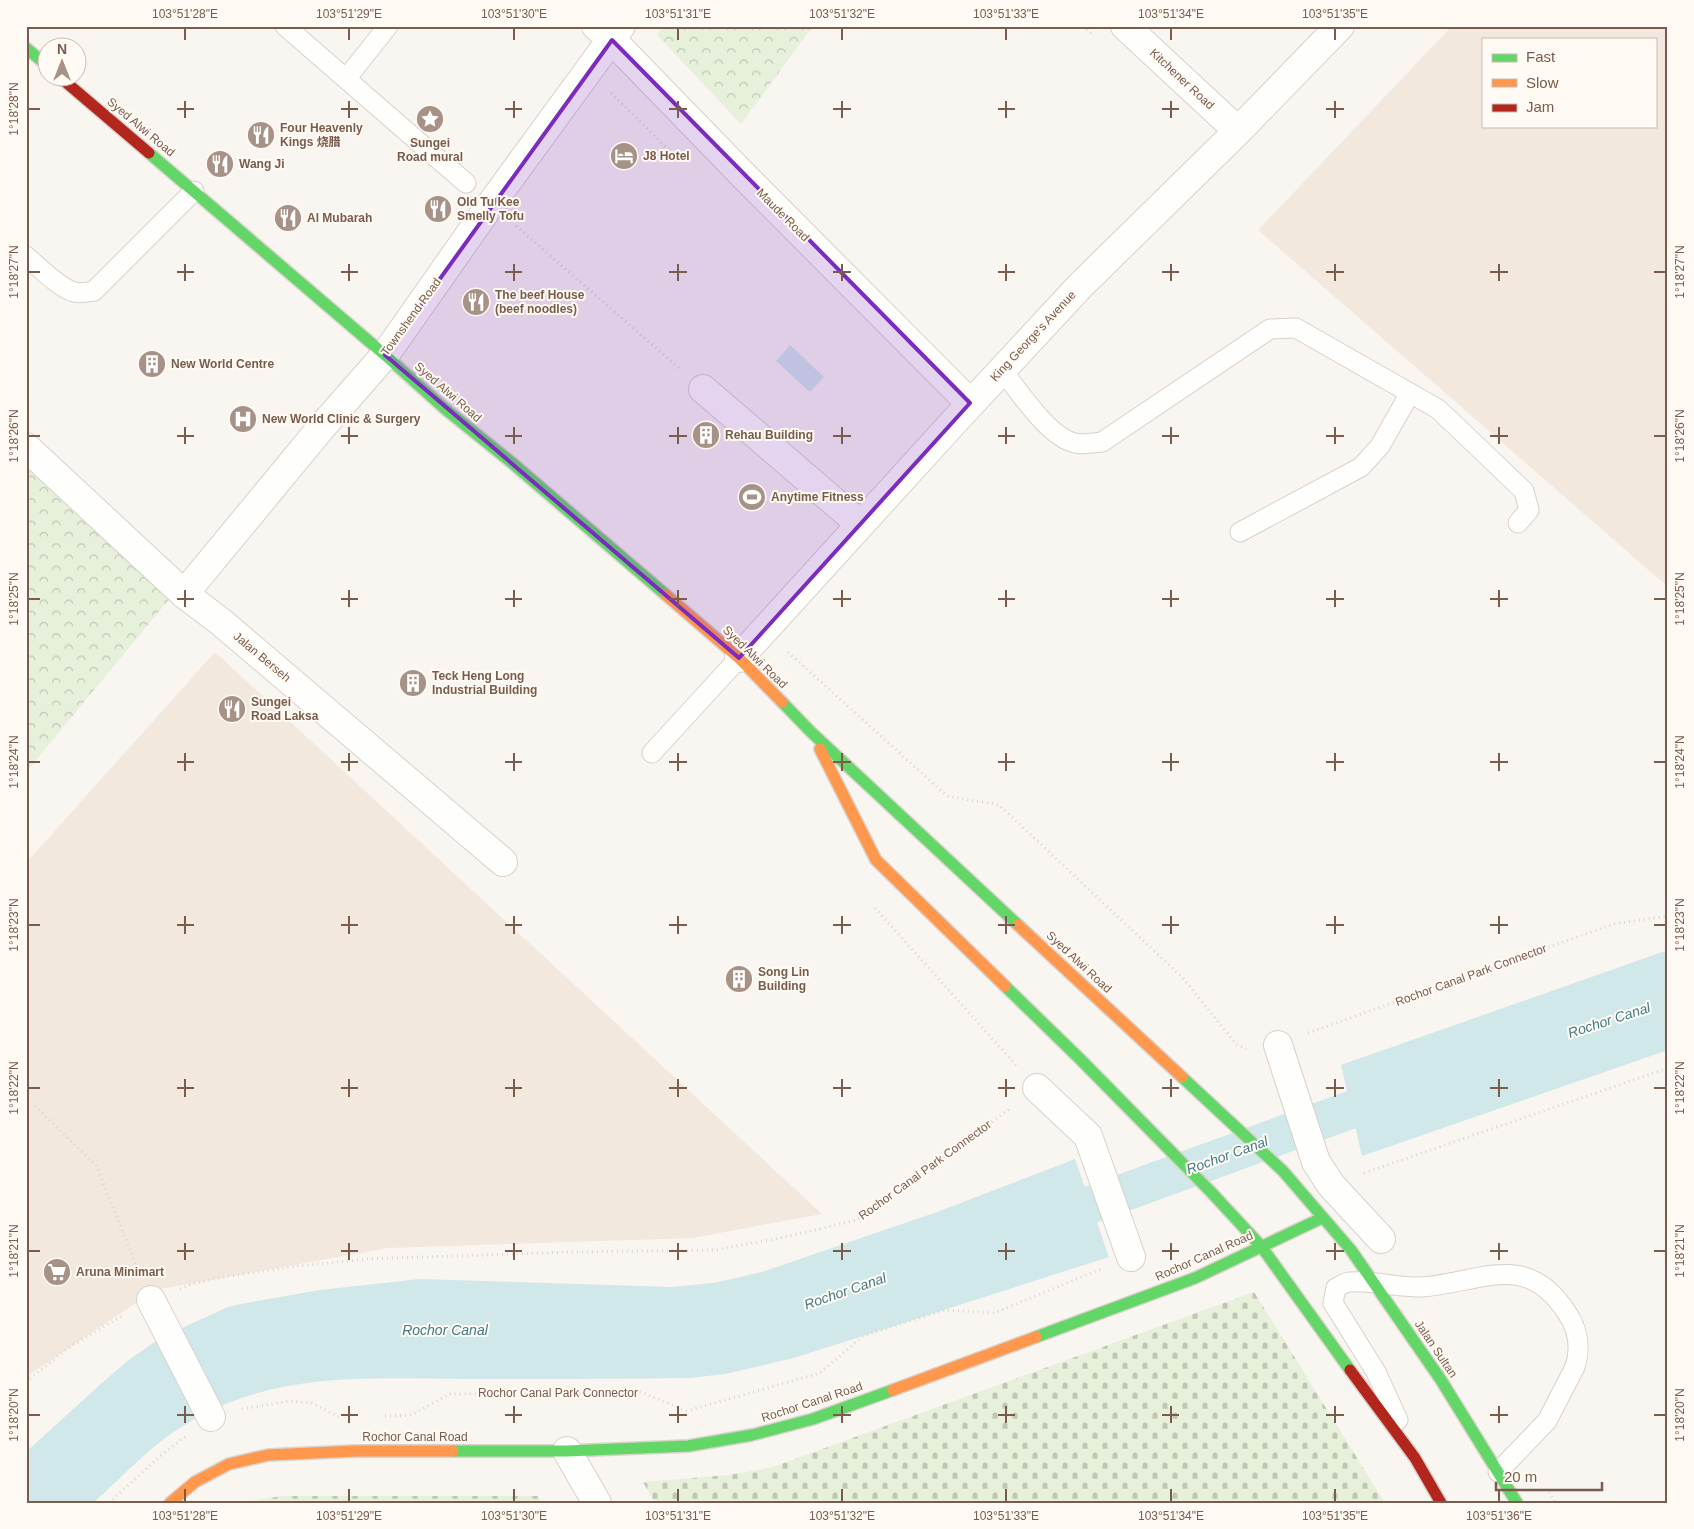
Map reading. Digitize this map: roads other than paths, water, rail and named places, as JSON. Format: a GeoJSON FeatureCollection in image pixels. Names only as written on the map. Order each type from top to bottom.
{"type":"FeatureCollection","features":[{"type":"Feature","properties":{"kind":"street","name":"Kitchener Road"},"geometry":{"type":"LineString","coordinates":[[1124,26],[1238,132]]}},
{"type":"Feature","properties":{"kind":"street","name":"King George's Avenue"},"geometry":{"type":"LineString","coordinates":[[739,658],[970,403],[1080,286],[1238,132],[1340,26]]}},
{"type":"Feature","properties":{"kind":"street","name":"Townshend Road"},"geometry":{"type":"LineString","coordinates":[[184,594],[315,435],[385,355],[610,31]]}},
{"type":"Feature","properties":{"kind":"street","name":"Maude Road"},"geometry":{"type":"LineString","coordinates":[[610,31],[742,174],[970,403]]}},
{"type":"Feature","properties":{"kind":"street"},"geometry":{"type":"LineString","coordinates":[[26,48],[38,58]]}},
{"type":"Feature","properties":{"kind":"street","name":"Syed Alwi Road"},"geometry":{"type":"LineString","coordinates":[[73,88],[385,355],[444,408],[518,468],[739,658],[811,732],[1283,1170],[1322,1218]]}},
{"type":"Feature","properties":{"kind":"street"},"geometry":{"type":"LineString","coordinates":[[703,389],[860,524]]}},
{"type":"Feature","properties":{"kind":"street","name":"Jalan Berseh"},"geometry":{"type":"LineString","coordinates":[[26,447],[184,594],[216,618],[503,862]]}},
{"type":"Feature","properties":{"kind":"street","name":"Syed Alwi Road"},"geometry":{"type":"LineString","coordinates":[[811,732],[876,860],[1080,1059],[1211,1192],[1261,1246]]}},
{"type":"Feature","properties":{"kind":"street"},"geometry":{"type":"LineString","coordinates":[[1281,1054],[1316,1162],[1330,1185],[1381,1239]]}},
{"type":"Feature","properties":{"kind":"street"},"geometry":{"type":"LineString","coordinates":[[1037,1088],[1088,1136],[1127,1244]]}},
{"type":"Feature","properties":{"kind":"street","name":"Rochor Canal Road"},"geometry":{"type":"LineString","coordinates":[[170,1503],[196,1482],[229,1464],[268,1455],[356,1451],[567,1451],[688,1446],[752,1435],[813,1419],[1195,1278],[1322,1218]]}},
{"type":"Feature","properties":{"kind":"street","name":"Jalan Sultan"},"geometry":{"type":"LineString","coordinates":[[1322,1218],[1351,1250],[1441,1380],[1517,1503]]}},
{"type":"Feature","properties":{"kind":"street"},"geometry":{"type":"LineString","coordinates":[[1261,1246],[1415,1458],[1441,1503]]}},
{"type":"Feature","properties":{"kind":"street"},"geometry":{"type":"LineString","coordinates":[[150,1300],[209,1412]]}},
{"type":"Feature","properties":{"kind":"street"},"geometry":{"type":"LineString","coordinates":[[567,1451],[597,1503]]}},
{"type":"Feature","properties":{"kind":"lane"},"geometry":{"type":"LineString","coordinates":[[285,26],[466,183]]}},
{"type":"Feature","properties":{"kind":"lane"},"geometry":{"type":"LineString","coordinates":[[346,79],[388,26]]}},
{"type":"Feature","properties":{"kind":"lane"},"geometry":{"type":"LineString","coordinates":[[26,256],[64,287],[74,292],[94,291],[194,191]]}},
{"type":"Feature","properties":{"kind":"lane"},"geometry":{"type":"LineString","coordinates":[[1002,370],[1050,429],[1065,440],[1076,444],[1102,442],[1270,329],[1296,328],[1438,409],[1524,491],[1528,510],[1518,523]]}},
{"type":"Feature","properties":{"kind":"lane"},"geometry":{"type":"LineString","coordinates":[[1240,532],[1361,467],[1380,446],[1410,393]]}},
{"type":"Feature","properties":{"kind":"lane"},"geometry":{"type":"LineString","coordinates":[[652,753],[739,658]]}},
{"type":"Feature","properties":{"kind":"lane"},"geometry":{"type":"LineString","coordinates":[[1415,1458],[1376,1372],[1333,1303],[1336,1288],[1348,1282],[1422,1287],[1493,1274],[1511,1274],[1526,1277],[1545,1287],[1562,1305],[1575,1327],[1578,1338],[1578,1358],[1547,1421],[1498,1472]]}},
{"type":"Feature","properties":{"kind":"water"},"geometry":{"type":"Polygon","coordinates":[[[790,345],[824,377],[810,392],[776,361],[790,345]]]}},
{"type":"Feature","properties":{"kind":"water"},"geometry":{"type":"Polygon","coordinates":[[[1668,950],[1668,1050],[1362,1156],[1341,1065],[1668,950]]]}},
{"type":"Feature","properties":{"kind":"water"},"geometry":{"type":"Polygon","coordinates":[[[1075,1159],[1109,1257],[794,1358],[725,1374],[690,1378],[397,1378],[326,1381],[291,1385],[257,1393],[222,1406],[188,1423],[150,1450],[93,1503],[26,1503],[26,1452],[130,1359],[162,1337],[228,1307],[320,1290],[420,1279],[672,1287],[713,1283],[762,1272],[937,1212],[1075,1159]]]}},
{"type":"Feature","properties":{"kind":"waterway","name":"Rochor Canal"},"geometry":{"type":"LineString","coordinates":[[1043,1222],[1400,1092]]}},
{"type":"Feature","properties":{"kind":"place","name":"Sungei Road mural"},"geometry":{"type":"Point","coordinates":[430,119]}},
{"type":"Feature","properties":{"kind":"place","name":"Four Heavenly Kings 烧腊"},"geometry":{"type":"Point","coordinates":[261,135]}},
{"type":"Feature","properties":{"kind":"place","name":"J8 Hotel"},"geometry":{"type":"Point","coordinates":[624,156]}},
{"type":"Feature","properties":{"kind":"place","name":"Wang Ji"},"geometry":{"type":"Point","coordinates":[220,164]}},
{"type":"Feature","properties":{"kind":"place","name":"Old Tu Kee Smelly Tofu"},"geometry":{"type":"Point","coordinates":[438,209]}},
{"type":"Feature","properties":{"kind":"place","name":"Al Mubarah"},"geometry":{"type":"Point","coordinates":[288,218]}},
{"type":"Feature","properties":{"kind":"place","name":"The beef House (beef noodles)"},"geometry":{"type":"Point","coordinates":[476,302]}},
{"type":"Feature","properties":{"kind":"place","name":"New World Centre"},"geometry":{"type":"Point","coordinates":[152,364]}},
{"type":"Feature","properties":{"kind":"place","name":"New World Clinic & Surgery"},"geometry":{"type":"Point","coordinates":[243,419]}},
{"type":"Feature","properties":{"kind":"place","name":"Rehau Building"},"geometry":{"type":"Point","coordinates":[706,435]}},
{"type":"Feature","properties":{"kind":"place","name":"Anytime Fitness"},"geometry":{"type":"Point","coordinates":[752,497]}},
{"type":"Feature","properties":{"kind":"place","name":"Teck Heng Long Industrial Building"},"geometry":{"type":"Point","coordinates":[413,683]}},
{"type":"Feature","properties":{"kind":"place","name":"Sungei Road Laksa"},"geometry":{"type":"Point","coordinates":[232,709]}},
{"type":"Feature","properties":{"kind":"place","name":"Song Lin Building"},"geometry":{"type":"Point","coordinates":[739,979]}},
{"type":"Feature","properties":{"kind":"place","name":"Aruna Minimart"},"geometry":{"type":"Point","coordinates":[57,1272]}}]}
